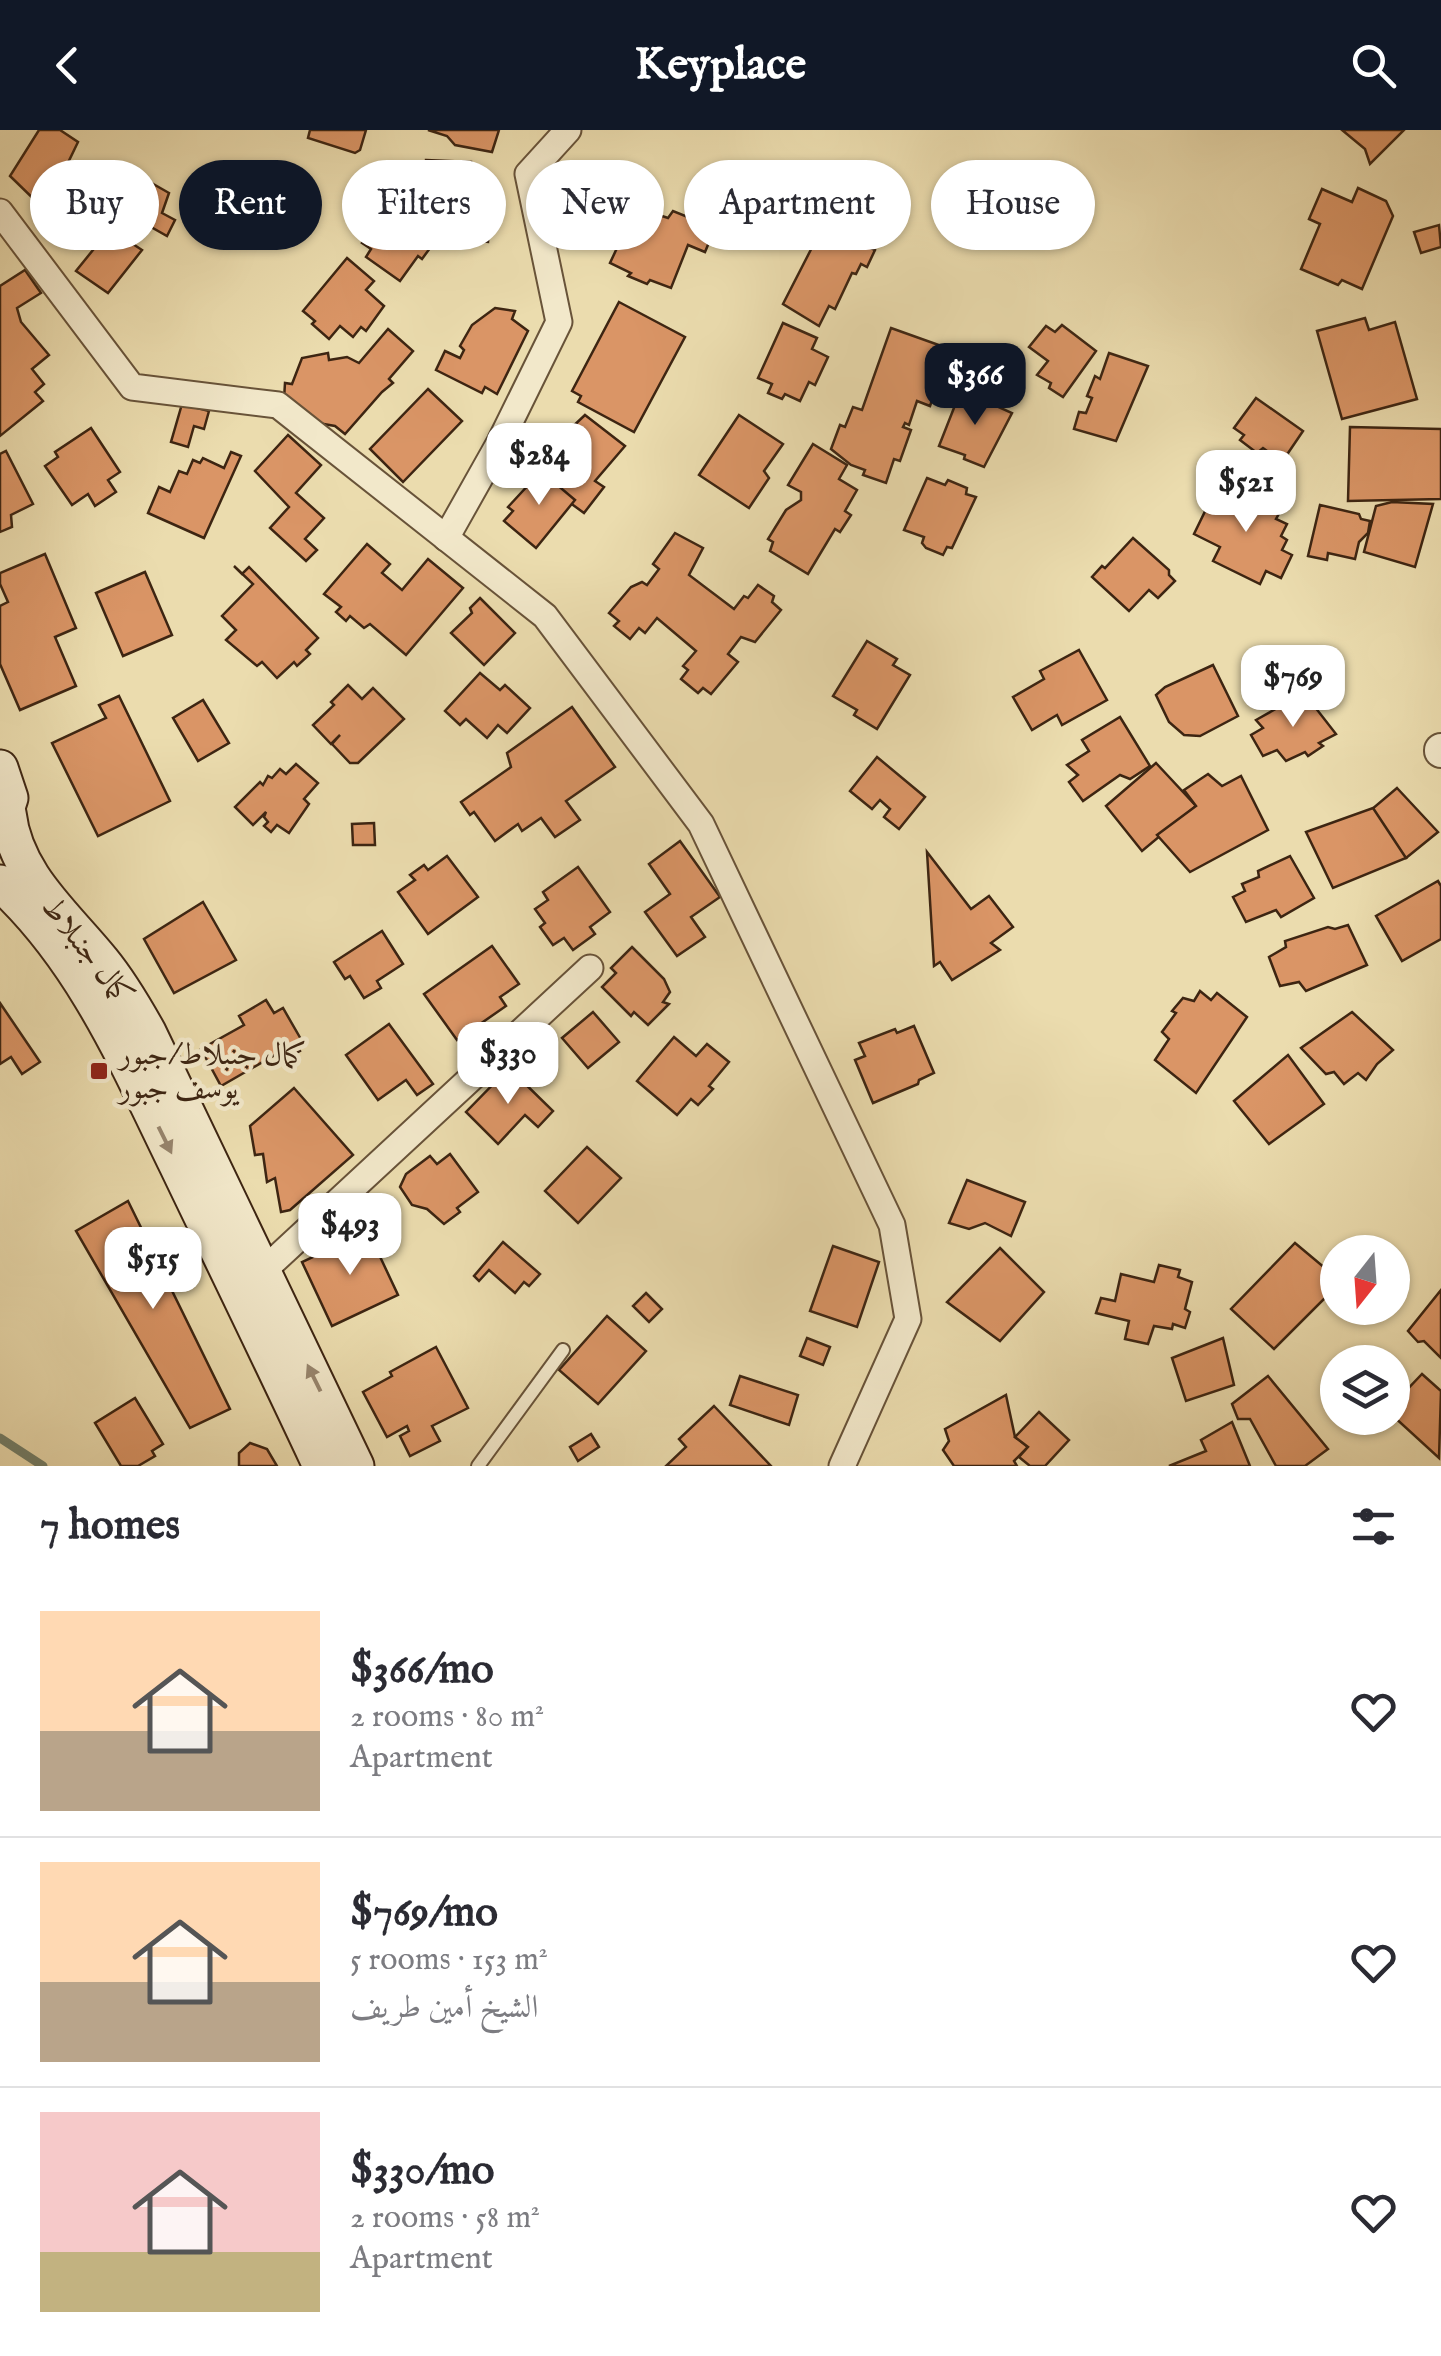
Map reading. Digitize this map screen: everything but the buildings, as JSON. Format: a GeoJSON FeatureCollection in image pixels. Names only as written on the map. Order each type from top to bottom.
{"type":"FeatureCollection","features":[{"type":"Feature","properties":{"kind":"main road","name":"كمال جنبلاط"},"geometry":{"type":"LineString","coordinates":[[0,768],[7,782],[4,821],[16,854],[28,875],[125,991],[148,1032],[356,1466]]}},
{"type":"Feature","properties":{"kind":"main road","name":"كمال جنبلاط"},"geometry":{"type":"LineString","coordinates":[[0,884],[60,951],[90,992],[322,1466]]}},
{"type":"Feature","properties":{"kind":"street"},"geometry":{"type":"LineString","coordinates":[[446,538],[500,442],[559,322],[528,174],[568,130]]}},
{"type":"Feature","properties":{"kind":"street"},"geometry":{"type":"LineString","coordinates":[[0,212],[132,387],[278,405],[545,616],[701,824],[892,1225],[908,1319],[842,1466]]}},
{"type":"Feature","properties":{"kind":"street"},"geometry":{"type":"LineString","coordinates":[[263,1272],[590,968]]}},
{"type":"Feature","properties":{"kind":"lane"},"geometry":{"type":"LineString","coordinates":[[478,1466],[563,1350]]}},
{"type":"Feature","properties":{"kind":"waterway"},"geometry":{"type":"LineString","coordinates":[[0,1438],[43,1466]]}},
{"type":"Feature","properties":{"kind":"place","name":"كمال جنبلاط/جبور يوسف جبور"},"geometry":{"type":"Point","coordinates":[99,1071]}}]}
